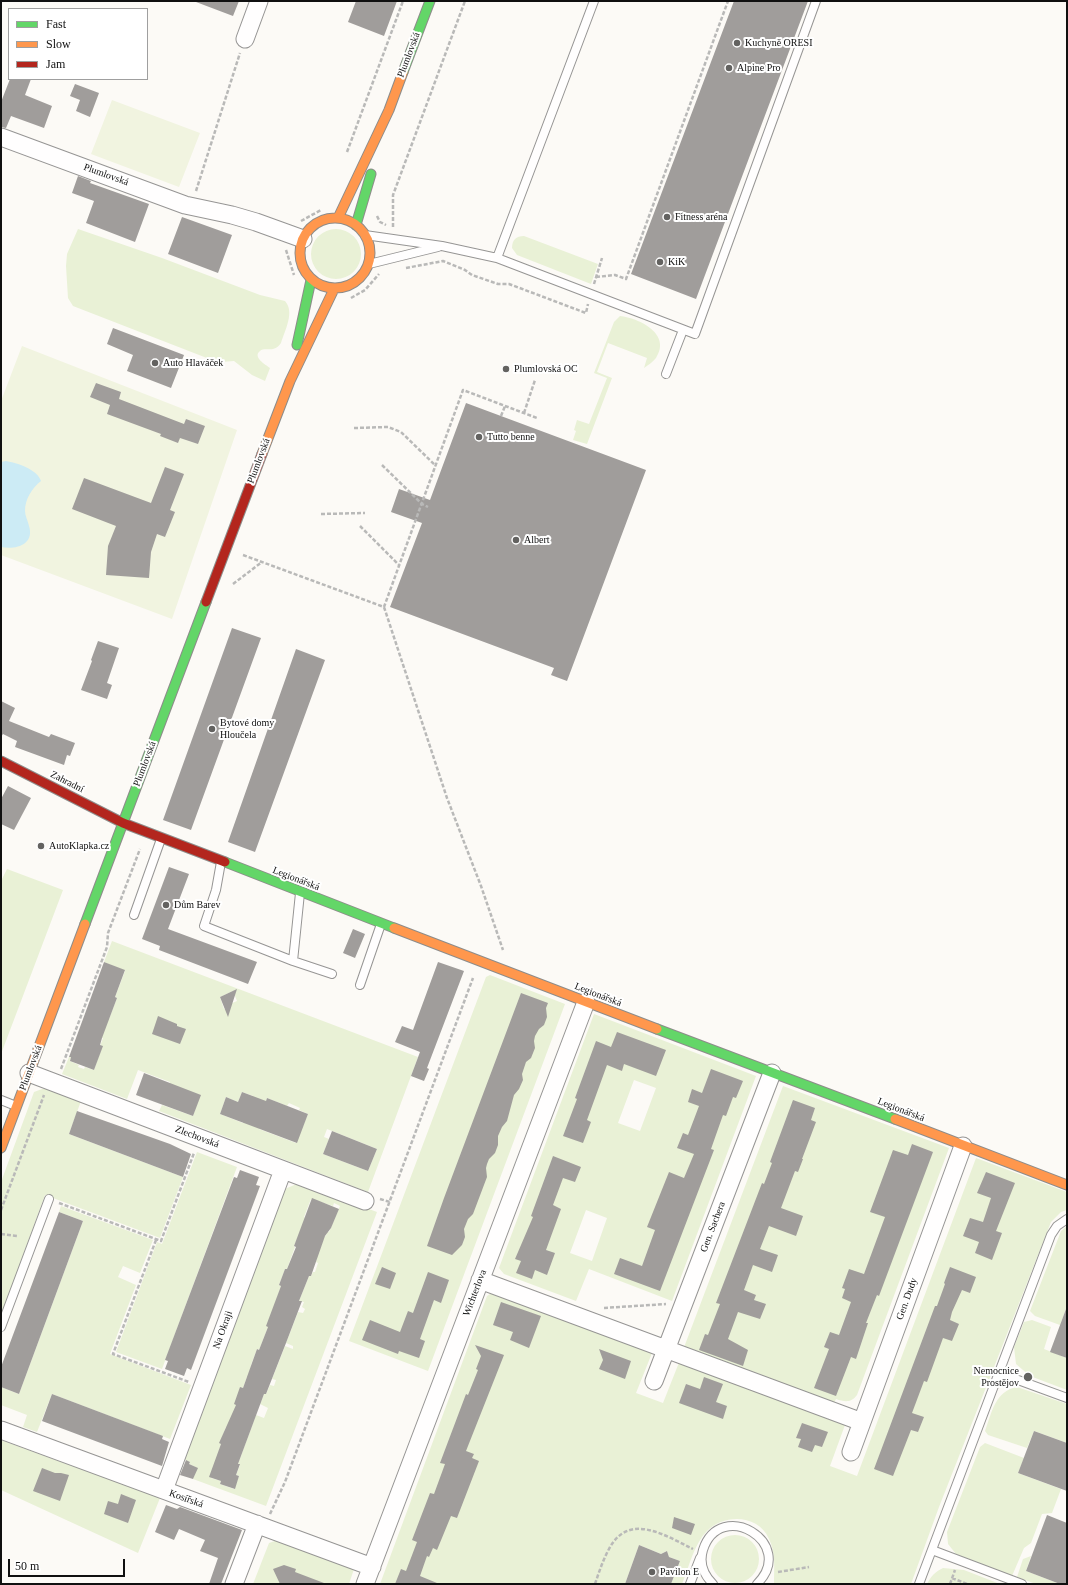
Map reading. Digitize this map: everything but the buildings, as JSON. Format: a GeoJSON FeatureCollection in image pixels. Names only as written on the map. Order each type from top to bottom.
{"type":"FeatureCollection","features":[{"type":"Feature","properties":{"kind":"main road","name":"Plumlovská"},"geometry":{"type":"LineString","coordinates":[[338,218],[389,110],[430,1]]}},
{"type":"Feature","properties":{"kind":"main road","name":"Plumlovská"},"geometry":{"type":"LineString","coordinates":[[356,225],[389,110]]}},
{"type":"Feature","properties":{"kind":"main road"},"geometry":{"type":"LineString","coordinates":[[338,218],[348,220],[356,225],[366,236],[370,249],[369,264],[364,274],[355,282],[345,287],[334,289],[311,280],[304,271],[300,261],[302,239],[308,230],[317,223],[327,219],[338,218]]}},
{"type":"Feature","properties":{"kind":"main road","name":"Plumlovská"},"geometry":{"type":"LineString","coordinates":[[290,382],[311,280]]}},
{"type":"Feature","properties":{"kind":"main road","name":"Plumlovská"},"geometry":{"type":"LineString","coordinates":[[1,1148],[290,382],[334,289]]}},
{"type":"Feature","properties":{"kind":"main road","name":"Zahradní"},"geometry":{"type":"LineString","coordinates":[[1,761],[123,823]]}},
{"type":"Feature","properties":{"kind":"main road","name":"Legionářská"},"geometry":{"type":"LineString","coordinates":[[123,823],[381,924],[479,960],[1067,1185]]}},
{"type":"Feature","properties":{"kind":"street"},"geometry":{"type":"LineString","coordinates":[[245,39],[259,1]]}},
{"type":"Feature","properties":{"kind":"street","name":"Plumlovská"},"geometry":{"type":"LineString","coordinates":[[1,137],[192,206],[232,214],[302,239]]}},
{"type":"Feature","properties":{"kind":"street","name":"Wichterlova"},"geometry":{"type":"LineString","coordinates":[[365,1584],[586,1002]]}},
{"type":"Feature","properties":{"kind":"street","name":"Zlechovská"},"geometry":{"type":"LineString","coordinates":[[29,1073],[365,1201]]}},
{"type":"Feature","properties":{"kind":"street","name":"Gen. Sachera"},"geometry":{"type":"LineString","coordinates":[[654,1381],[772,1073]]}},
{"type":"Feature","properties":{"kind":"street","name":"Gen. Dudy"},"geometry":{"type":"LineString","coordinates":[[851,1452],[963,1146]]}},
{"type":"Feature","properties":{"kind":"street","name":"Na Okraji"},"geometry":{"type":"LineString","coordinates":[[164,1490],[283,1170]]}},
{"type":"Feature","properties":{"kind":"street"},"geometry":{"type":"LineString","coordinates":[[480,1280],[667,1348],[679,1355],[862,1422]]}},
{"type":"Feature","properties":{"kind":"street","name":"Kosířská"},"geometry":{"type":"LineString","coordinates":[[1,1430],[372,1567]]}},
{"type":"Feature","properties":{"kind":"street"},"geometry":{"type":"LineString","coordinates":[[234,1584],[260,1526]]}},
{"type":"Feature","properties":{"kind":"lane"},"geometry":{"type":"LineString","coordinates":[[497,258],[594,1]]}},
{"type":"Feature","properties":{"kind":"lane"},"geometry":{"type":"LineString","coordinates":[[366,236],[442,246],[497,258],[695,334],[816,1]]}},
{"type":"Feature","properties":{"kind":"lane"},"geometry":{"type":"LineString","coordinates":[[369,264],[442,246]]}},
{"type":"Feature","properties":{"kind":"lane"},"geometry":{"type":"LineString","coordinates":[[666,374],[683,330]]}},
{"type":"Feature","properties":{"kind":"lane"},"geometry":{"type":"LineString","coordinates":[[134,915],[162,838]]}},
{"type":"Feature","properties":{"kind":"lane"},"geometry":{"type":"LineString","coordinates":[[222,861],[216,890],[204,926],[292,961],[332,974]]}},
{"type":"Feature","properties":{"kind":"lane"},"geometry":{"type":"LineString","coordinates":[[292,961],[300,892]]}},
{"type":"Feature","properties":{"kind":"lane"},"geometry":{"type":"LineString","coordinates":[[360,985],[381,924]]}},
{"type":"Feature","properties":{"kind":"lane"},"geometry":{"type":"LineString","coordinates":[[1,1100],[17,1106]]}},
{"type":"Feature","properties":{"kind":"lane"},"geometry":{"type":"LineString","coordinates":[[1,1327],[48,1199]]}},
{"type":"Feature","properties":{"kind":"lane"},"geometry":{"type":"LineString","coordinates":[[919,1584],[1051,1235],[1056,1226],[1067,1219]]}},
{"type":"Feature","properties":{"kind":"lane"},"geometry":{"type":"LineString","coordinates":[[999,1373],[1067,1398]]}},
{"type":"Feature","properties":{"kind":"lane"},"geometry":{"type":"LineString","coordinates":[[690,1584],[709,1539],[722,1529],[732,1526],[748,1529],[758,1535],[766,1548],[768,1559],[764,1575],[757,1584]]}},
{"type":"Feature","properties":{"kind":"lane"},"geometry":{"type":"LineString","coordinates":[[932,1550],[1022,1584]]}},
{"type":"Feature","properties":{"kind":"lane"},"geometry":{"type":"LineString","coordinates":[[702,1554],[704,1570],[713,1584]]}},
{"type":"Feature","properties":{"kind":"path"},"geometry":{"type":"LineString","coordinates":[[346,156],[403,1]]}},
{"type":"Feature","properties":{"kind":"path"},"geometry":{"type":"LineString","coordinates":[[363,202],[376,207],[376,213],[380,222],[393,230],[393,196],[465,1]]}},
{"type":"Feature","properties":{"kind":"path"},"geometry":{"type":"LineString","coordinates":[[596,277],[615,275],[626,279],[728,1]]}},
{"type":"Feature","properties":{"kind":"path"},"geometry":{"type":"LineString","coordinates":[[192,206],[245,39]]}},
{"type":"Feature","properties":{"kind":"path"},"geometry":{"type":"LineString","coordinates":[[297,280],[291,268],[288,253],[282,244],[289,223],[301,220],[323,209]]}},
{"type":"Feature","properties":{"kind":"path"},"geometry":{"type":"LineString","coordinates":[[393,258],[393,269]]}},
{"type":"Feature","properties":{"kind":"path"},"geometry":{"type":"LineString","coordinates":[[348,299],[365,290],[378,275],[393,269],[410,268],[442,262],[465,270],[472,276],[498,284]]}},
{"type":"Feature","properties":{"kind":"path"},"geometry":{"type":"LineString","coordinates":[[524,413],[535,380]]}},
{"type":"Feature","properties":{"kind":"path"},"geometry":{"type":"LineString","coordinates":[[510,972],[481,886],[447,798],[384,607],[463,390],[537,418]]}},
{"type":"Feature","properties":{"kind":"path"},"geometry":{"type":"LineString","coordinates":[[501,416],[505,406]]}},
{"type":"Feature","properties":{"kind":"path"},"geometry":{"type":"LineString","coordinates":[[354,428],[388,427],[401,432],[436,466]]}},
{"type":"Feature","properties":{"kind":"path"},"geometry":{"type":"LineString","coordinates":[[382,465],[422,504],[428,507]]}},
{"type":"Feature","properties":{"kind":"path"},"geometry":{"type":"LineString","coordinates":[[321,514],[365,513]]}},
{"type":"Feature","properties":{"kind":"path"},"geometry":{"type":"LineString","coordinates":[[360,526],[399,565]]}},
{"type":"Feature","properties":{"kind":"path"},"geometry":{"type":"LineString","coordinates":[[241,559],[243,550]]}},
{"type":"Feature","properties":{"kind":"path"},"geometry":{"type":"LineString","coordinates":[[243,555],[384,607]]}},
{"type":"Feature","properties":{"kind":"path"},"geometry":{"type":"LineString","coordinates":[[234,578],[231,585],[262,562]]}},
{"type":"Feature","properties":{"kind":"path"},"geometry":{"type":"LineString","coordinates":[[1,1210],[45,1091],[59,1075],[107,947],[108,932],[144,840],[143,831]]}},
{"type":"Feature","properties":{"kind":"path"},"geometry":{"type":"LineString","coordinates":[[260,1526],[288,1474],[479,960]]}},
{"type":"Feature","properties":{"kind":"path"},"geometry":{"type":"LineString","coordinates":[[48,1199],[160,1241],[200,1138]]}},
{"type":"Feature","properties":{"kind":"path"},"geometry":{"type":"LineString","coordinates":[[1,1234],[17,1236]]}},
{"type":"Feature","properties":{"kind":"path"},"geometry":{"type":"LineString","coordinates":[[156,1240],[113,1354],[202,1387]]}},
{"type":"Feature","properties":{"kind":"path"},"geometry":{"type":"LineString","coordinates":[[597,1308],[667,1304]]}},
{"type":"Feature","properties":{"kind":"path"},"geometry":{"type":"LineString","coordinates":[[595,1584],[605,1557],[613,1542],[624,1532],[633,1529],[643,1528],[659,1533],[702,1554]]}},
{"type":"Feature","properties":{"kind":"path"},"geometry":{"type":"LineString","coordinates":[[764,1575],[809,1567]]}},
{"type":"Feature","properties":{"kind":"path"},"geometry":{"type":"LineString","coordinates":[[952,1578],[967,1584]]}},
{"type":"Feature","properties":{"kind":"green space"},"geometry":{"type":"Polygon","coordinates":[[[112,100],[200,133],[179,187],[91,154],[112,100]]]}},
{"type":"Feature","properties":{"kind":"green space"},"geometry":{"type":"Polygon","coordinates":[[[78,229],[162,258],[260,295],[285,301],[288,305],[289,316],[287,327],[281,343],[276,348],[263,350],[258,353],[260,361],[270,368],[265,381],[252,375],[234,361],[221,362],[212,360],[73,306],[68,298],[66,266],[67,254],[78,229]]]}},
{"type":"Feature","properties":{"kind":"green space"},"geometry":{"type":"Polygon","coordinates":[[[336,229],[346,231],[354,236],[359,244],[361,254],[359,264],[354,272],[346,277],[336,279],[326,277],[318,272],[313,264],[311,254],[313,244],[318,236],[326,231],[336,229]]]}},
{"type":"Feature","properties":{"kind":"green space"},"geometry":{"type":"Polygon","coordinates":[[[524,236],[598,264],[591,284],[517,255],[512,248],[513,243],[515,239],[524,236]]]}},
{"type":"Feature","properties":{"kind":"green space"},"geometry":{"type":"Polygon","coordinates":[[[620,316],[636,320],[651,329],[657,335],[660,342],[660,349],[656,358],[644,368],[647,358],[608,343],[597,372],[612,378],[587,444],[573,440],[577,420],[589,424],[607,378],[594,373],[614,322],[620,316]]]}},
{"type":"Feature","properties":{"kind":"green space"},"geometry":{"type":"Polygon","coordinates":[[[22,346],[237,430],[172,619],[1,555],[1,401],[22,346]]]}},
{"type":"Feature","properties":{"kind":"green space"},"geometry":{"type":"Polygon","coordinates":[[[7,869],[63,890],[1,1054],[1,881],[7,869]]]}},
{"type":"Feature","properties":{"kind":"green space"},"geometry":{"type":"Polygon","coordinates":[[[112,941],[418,1057],[368,1192],[159,1111],[162,1105],[193,1116],[200,1095],[169,1087],[170,1082],[138,1070],[127,1099],[62,1074],[69,1057],[71,1057],[70,1061],[79,1065],[78,1067],[84,1069],[85,1067],[94,1070],[102,1047],[100,1046],[103,1038],[101,1038],[105,1018],[109,1019],[117,998],[115,997],[125,971],[104,962],[112,941]],[[233,991],[220,997],[224,1009],[237,1001],[233,991]],[[242,1092],[238,1102],[226,1097],[220,1114],[243,1123],[253,1096],[242,1092]],[[267,1098],[259,1119],[263,1121],[259,1129],[296,1143],[308,1114],[289,1103],[287,1106],[267,1098]],[[327,1129],[324,1137],[329,1139],[323,1154],[368,1171],[377,1149],[327,1129]]]}},
{"type":"Feature","properties":{"kind":"green space"},"geometry":{"type":"Polygon","coordinates":[[[490,975],[565,1004],[428,1371],[349,1341],[486,977],[490,975]]]}},
{"type":"Feature","properties":{"kind":"green space"},"geometry":{"type":"Polygon","coordinates":[[[594,1014],[756,1076],[672,1301],[589,1269],[576,1301],[504,1274],[499,1268],[594,1014]],[[634,1080],[618,1123],[640,1131],[656,1088],[634,1080]],[[586,1210],[570,1253],[592,1261],[607,1218],[586,1210]]]}},
{"type":"Feature","properties":{"kind":"green space"},"geometry":{"type":"Polygon","coordinates":[[[783,1086],[949,1148],[857,1395],[848,1401],[836,1399],[833,1405],[683,1350],[783,1086]]]}},
{"type":"Feature","properties":{"kind":"green space"},"geometry":{"type":"Polygon","coordinates":[[[42,1089],[49,1089],[81,1101],[69,1134],[183,1177],[160,1238],[45,1195],[1,1316],[1,1182],[34,1092],[42,1089]]]}},
{"type":"Feature","properties":{"kind":"green space"},"geometry":{"type":"Polygon","coordinates":[[[197,1152],[237,1167],[162,1369],[116,1352],[157,1242],[162,1244],[197,1152]]]}},
{"type":"Feature","properties":{"kind":"green space"},"geometry":{"type":"Polygon","coordinates":[[[976,1158],[1067,1192],[1067,1210],[1061,1212],[1051,1222],[939,1507],[911,1584],[774,1584],[774,1555],[769,1539],[764,1531],[749,1521],[731,1519],[714,1525],[702,1536],[692,1556],[682,1584],[671,1584],[680,1561],[669,1557],[667,1551],[661,1554],[639,1545],[625,1584],[380,1584],[487,1296],[493,1292],[652,1353],[636,1393],[663,1403],[680,1360],[843,1422],[845,1425],[830,1466],[857,1476],[976,1158]]]}},
{"type":"Feature","properties":{"kind":"green space"},"geometry":{"type":"Polygon","coordinates":[[[299,1183],[377,1212],[266,1506],[193,1479],[197,1468],[189,1464],[190,1462],[180,1458],[280,1191],[299,1183]],[[311,1199],[304,1217],[306,1219],[294,1246],[295,1247],[287,1269],[285,1269],[279,1285],[281,1286],[277,1298],[279,1299],[259,1350],[257,1349],[251,1365],[249,1378],[247,1377],[228,1428],[226,1427],[220,1443],[221,1444],[211,1478],[221,1481],[220,1484],[234,1489],[239,1476],[236,1475],[240,1465],[238,1464],[256,1415],[264,1418],[268,1408],[260,1404],[264,1394],[266,1394],[270,1385],[274,1386],[276,1380],[272,1379],[285,1346],[293,1349],[293,1346],[286,1343],[298,1312],[303,1313],[305,1309],[302,1307],[304,1302],[299,1301],[309,1276],[315,1272],[318,1263],[316,1262],[316,1257],[324,1235],[326,1236],[327,1232],[329,1232],[340,1206],[334,1203],[333,1206],[311,1199]]]}},
{"type":"Feature","properties":{"kind":"green space"},"geometry":{"type":"Polygon","coordinates":[[[61,1206],[153,1240],[140,1273],[123,1266],[118,1277],[136,1285],[110,1354],[191,1385],[170,1439],[52,1394],[37,1432],[23,1427],[27,1415],[1,1405],[1,1387],[19,1394],[83,1221],[59,1212],[61,1206]]]}},
{"type":"Feature","properties":{"kind":"green space"},"geometry":{"type":"Polygon","coordinates":[[[1067,1226],[1067,1306],[1060,1325],[1035,1316],[1030,1311],[1061,1231],[1067,1226]]]}},
{"type":"Feature","properties":{"kind":"green space"},"geometry":{"type":"Polygon","coordinates":[[[1032,1320],[1051,1327],[1044,1349],[1067,1358],[1067,1390],[1030,1376],[1016,1364],[1014,1347],[1024,1322],[1032,1320]]]}},
{"type":"Feature","properties":{"kind":"green space"},"geometry":{"type":"Polygon","coordinates":[[[1017,1387],[1067,1404],[1067,1443],[1034,1431],[1027,1448],[988,1435],[985,1431],[995,1403],[1004,1393],[1017,1387]]]}},
{"type":"Feature","properties":{"kind":"green space"},"geometry":{"type":"Polygon","coordinates":[[[1,1440],[160,1498],[138,1553],[1,1490],[1,1440]]]}},
{"type":"Feature","properties":{"kind":"green space"},"geometry":{"type":"Polygon","coordinates":[[[985,1443],[1024,1458],[1018,1473],[1061,1489],[1052,1513],[1042,1514],[1031,1543],[1024,1548],[1012,1576],[956,1554],[948,1544],[947,1532],[980,1447],[985,1443]]]}},
{"type":"Feature","properties":{"kind":"green space"},"geometry":{"type":"Polygon","coordinates":[[[735,1535],[744,1537],[752,1542],[757,1550],[759,1559],[757,1568],[752,1576],[744,1581],[735,1583],[726,1581],[718,1576],[713,1568],[711,1559],[713,1550],[718,1542],[726,1537],[735,1535]]]}},
{"type":"Feature","properties":{"kind":"green space"},"geometry":{"type":"Polygon","coordinates":[[[278,1540],[354,1569],[349,1584],[253,1584],[269,1543],[278,1540]]]}},
{"type":"Feature","properties":{"kind":"green space"},"geometry":{"type":"Polygon","coordinates":[[[1031,1556],[1026,1571],[1060,1584],[1036,1584],[1017,1577],[1023,1559],[1031,1556]]]}},
{"type":"Feature","properties":{"kind":"green space"},"geometry":{"type":"Polygon","coordinates":[[[943,1568],[964,1570],[1000,1584],[927,1584],[934,1574],[943,1568]]]}},
{"type":"Feature","properties":{"kind":"water"},"geometry":{"type":"Polygon","coordinates":[[[6,461],[16,463],[31,470],[39,477],[41,481],[30,494],[26,502],[25,513],[29,524],[29,538],[22,545],[12,548],[1,547],[1,462],[6,461]]]}},
{"type":"Feature","properties":{"kind":"traffic: fast"},"geometry":{"type":"LineString","coordinates":[[403,72],[430,1]]}},
{"type":"Feature","properties":{"kind":"traffic: fast"},"geometry":{"type":"LineString","coordinates":[[356,225],[371,174]]}},
{"type":"Feature","properties":{"kind":"traffic: fast"},"geometry":{"type":"LineString","coordinates":[[297,345],[311,280]]}},
{"type":"Feature","properties":{"kind":"traffic: fast"},"geometry":{"type":"LineString","coordinates":[[85,924],[206,602]]}},
{"type":"Feature","properties":{"kind":"traffic: fast"},"geometry":{"type":"LineString","coordinates":[[225,862],[394,928]]}},
{"type":"Feature","properties":{"kind":"traffic: fast"},"geometry":{"type":"LineString","coordinates":[[657,1029],[895,1119]]}},
{"type":"Feature","properties":{"kind":"traffic: slow"},"geometry":{"type":"LineString","coordinates":[[338,218],[389,110],[403,72]]}},
{"type":"Feature","properties":{"kind":"traffic: slow"},"geometry":{"type":"LineString","coordinates":[[328,218],[342,218],[355,224],[364,233],[370,246],[370,253],[368,266],[360,278],[342,288],[328,288],[315,282],[306,273],[300,260],[300,246],[306,233],[315,224],[328,218]]}},
{"type":"Feature","properties":{"kind":"traffic: slow"},"geometry":{"type":"LineString","coordinates":[[262,454],[290,381],[334,289]]}},
{"type":"Feature","properties":{"kind":"traffic: slow"},"geometry":{"type":"LineString","coordinates":[[1,1148],[85,924]]}},
{"type":"Feature","properties":{"kind":"traffic: slow"},"geometry":{"type":"LineString","coordinates":[[394,928],[657,1029]]}},
{"type":"Feature","properties":{"kind":"traffic: slow"},"geometry":{"type":"LineString","coordinates":[[895,1119],[1067,1185]]}},
{"type":"Feature","properties":{"kind":"traffic: jam"},"geometry":{"type":"LineString","coordinates":[[206,602],[262,454]]}},
{"type":"Feature","properties":{"kind":"traffic: jam"},"geometry":{"type":"LineString","coordinates":[[1,761],[123,823],[225,862]]}},
{"type":"Feature","properties":{"kind":"place","name":"Kuchyně ORESI"},"geometry":{"type":"Point","coordinates":[737,43]}},
{"type":"Feature","properties":{"kind":"place","name":"Alpine Pro"},"geometry":{"type":"Point","coordinates":[729,68]}},
{"type":"Feature","properties":{"kind":"place","name":"Fitness aréna"},"geometry":{"type":"Point","coordinates":[667,217]}},
{"type":"Feature","properties":{"kind":"place","name":"KiK"},"geometry":{"type":"Point","coordinates":[660,262]}},
{"type":"Feature","properties":{"kind":"place","name":"Auto Hlaváček"},"geometry":{"type":"Point","coordinates":[155,363]}},
{"type":"Feature","properties":{"kind":"place","name":"Plumlovská OC"},"geometry":{"type":"Point","coordinates":[506,369]}},
{"type":"Feature","properties":{"kind":"place","name":"Tutto benne"},"geometry":{"type":"Point","coordinates":[479,437]}},
{"type":"Feature","properties":{"kind":"place","name":"Albert"},"geometry":{"type":"Point","coordinates":[516,540]}},
{"type":"Feature","properties":{"kind":"place","name":"Bytové domy Hloučela"},"geometry":{"type":"Point","coordinates":[212,729]}},
{"type":"Feature","properties":{"kind":"place","name":"AutoKlapka.cz"},"geometry":{"type":"Point","coordinates":[41,846]}},
{"type":"Feature","properties":{"kind":"place","name":"Dům Barev"},"geometry":{"type":"Point","coordinates":[166,905]}},
{"type":"Feature","properties":{"kind":"place","name":"Nemocnice Prostějov"},"geometry":{"type":"Point","coordinates":[1028,1377]}},
{"type":"Feature","properties":{"kind":"place","name":"Pavilon E"},"geometry":{"type":"Point","coordinates":[652,1572]}}]}
